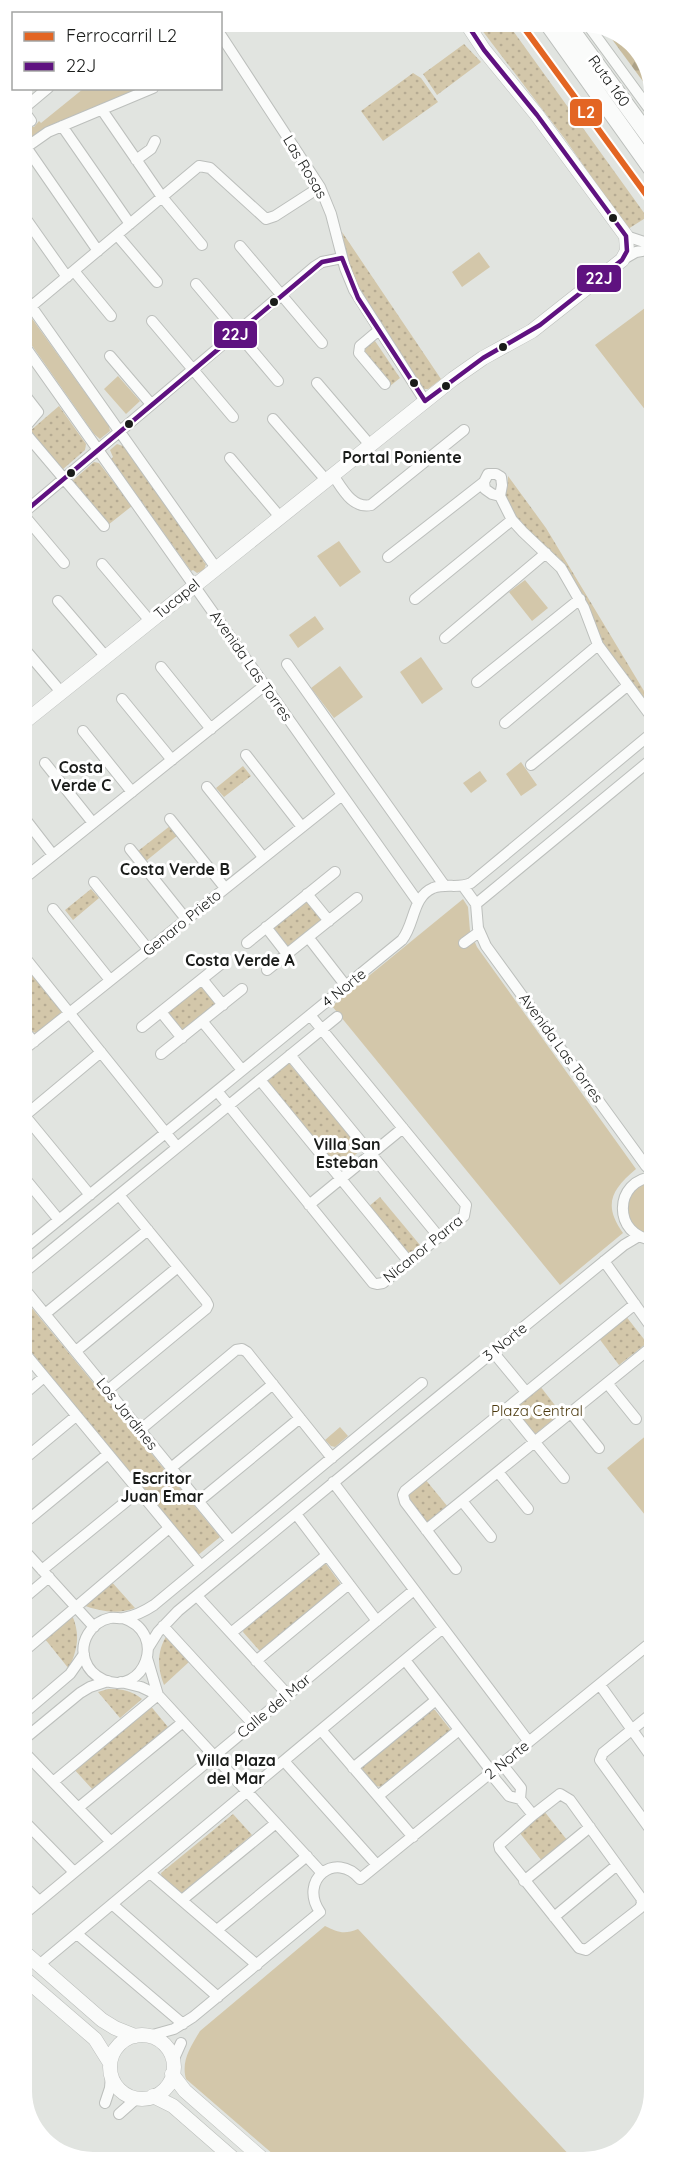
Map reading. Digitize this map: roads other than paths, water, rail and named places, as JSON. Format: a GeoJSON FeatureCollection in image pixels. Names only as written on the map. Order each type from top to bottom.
{"type":"FeatureCollection","features":[{"type":"Feature","properties":{"kind":"highway","name":"Ruta 160"},"geometry":{"type":"LineString","coordinates":[[554,32],[644,158]]}},
{"type":"Feature","properties":{"kind":"highway","name":"Ruta 160"},"geometry":{"type":"LineString","coordinates":[[573,32],[644,130]]}},
{"type":"Feature","properties":{"kind":"highway"},"geometry":{"type":"LineString","coordinates":[[581,32],[594,61]]}},
{"type":"Feature","properties":{"kind":"main road"},"geometry":{"type":"LineString","coordinates":[[472,32],[626,236],[627,252],[622,260]]}},
{"type":"Feature","properties":{"kind":"main road","name":"Tucapel"},"geometry":{"type":"LineString","coordinates":[[32,716],[425,401],[483,358],[540,326],[622,260]]}},
{"type":"Feature","properties":{"kind":"main road"},"geometry":{"type":"LineString","coordinates":[[32,1959],[102,2020],[135,2036],[149,2036],[165,2045],[172,2067],[185,2091],[254,2151]]}},
{"type":"Feature","properties":{"kind":"main road"},"geometry":{"type":"LineString","coordinates":[[32,1985],[95,2040],[121,2091],[137,2098],[153,2096],[163,2090],[172,2067]]}},
{"type":"Feature","properties":{"kind":"main road"},"geometry":{"type":"LineString","coordinates":[[110,2069],[118,2046],[135,2036]]}},
{"type":"Feature","properties":{"kind":"main road"},"geometry":{"type":"LineString","coordinates":[[153,2096],[173,2106],[225,2151]]}},
{"type":"Feature","properties":{"kind":"street"},"geometry":{"type":"LineString","coordinates":[[594,33],[644,102]]}},
{"type":"Feature","properties":{"kind":"street","name":"Las Rosas"},"geometry":{"type":"LineString","coordinates":[[225,52],[320,187],[332,214],[342,258],[354,290],[425,401]]}},
{"type":"Feature","properties":{"kind":"street"},"geometry":{"type":"LineString","coordinates":[[32,105],[46,90]]}},
{"type":"Feature","properties":{"kind":"street"},"geometry":{"type":"LineString","coordinates":[[32,142],[40,136],[62,126],[148,90]]}},
{"type":"Feature","properties":{"kind":"street"},"geometry":{"type":"LineString","coordinates":[[102,110],[162,197],[202,245]]}},
{"type":"Feature","properties":{"kind":"street"},"geometry":{"type":"LineString","coordinates":[[62,126],[130,224]]}},
{"type":"Feature","properties":{"kind":"street"},"geometry":{"type":"LineString","coordinates":[[136,160],[151,149],[155,141]]}},
{"type":"Feature","properties":{"kind":"street"},"geometry":{"type":"LineString","coordinates":[[32,160],[98,251]]}},
{"type":"Feature","properties":{"kind":"street"},"geometry":{"type":"LineString","coordinates":[[32,305],[199,166],[210,168],[266,219],[275,216],[320,187]]}},
{"type":"Feature","properties":{"kind":"street"},"geometry":{"type":"LineString","coordinates":[[32,226],[70,274],[111,316]]}},
{"type":"Feature","properties":{"kind":"street"},"geometry":{"type":"LineString","coordinates":[[117,235],[157,282]]}},
{"type":"Feature","properties":{"kind":"street"},"geometry":{"type":"LineString","coordinates":[[626,236],[644,243]]}},
{"type":"Feature","properties":{"kind":"street"},"geometry":{"type":"LineString","coordinates":[[240,246],[322,343]]}},
{"type":"Feature","properties":{"kind":"street"},"geometry":{"type":"LineString","coordinates":[[622,260],[644,250]]}},
{"type":"Feature","properties":{"kind":"street"},"geometry":{"type":"LineString","coordinates":[[32,506],[317,265],[342,258]]}},
{"type":"Feature","properties":{"kind":"street"},"geometry":{"type":"LineString","coordinates":[[196,284],[278,381]]}},
{"type":"Feature","properties":{"kind":"street"},"geometry":{"type":"LineString","coordinates":[[32,307],[216,568]]}},
{"type":"Feature","properties":{"kind":"street"},"geometry":{"type":"LineString","coordinates":[[152,321],[233,417]]}},
{"type":"Feature","properties":{"kind":"street"},"geometry":{"type":"LineString","coordinates":[[379,330],[360,346],[359,352],[385,384]]}},
{"type":"Feature","properties":{"kind":"street"},"geometry":{"type":"LineString","coordinates":[[110,356],[151,405]]}},
{"type":"Feature","properties":{"kind":"street","name":"Avenida Las Torres"},"geometry":{"type":"LineString","coordinates":[[32,358],[418,902]]}},
{"type":"Feature","properties":{"kind":"street"},"geometry":{"type":"LineString","coordinates":[[317,383],[370,445]]}},
{"type":"Feature","properties":{"kind":"street"},"geometry":{"type":"LineString","coordinates":[[32,404],[38,412],[32,419]]}},
{"type":"Feature","properties":{"kind":"street"},"geometry":{"type":"LineString","coordinates":[[273,419],[354,503],[362,506],[370,505],[464,430]]}},
{"type":"Feature","properties":{"kind":"street"},"geometry":{"type":"LineString","coordinates":[[32,440],[104,526]]}},
{"type":"Feature","properties":{"kind":"street"},"geometry":{"type":"LineString","coordinates":[[230,458],[280,517]]}},
{"type":"Feature","properties":{"kind":"street"},"geometry":{"type":"LineString","coordinates":[[388,557],[484,482],[488,474],[499,475],[502,482],[500,496],[512,520],[561,568],[580,599],[598,645],[644,708]]}},
{"type":"Feature","properties":{"kind":"street"},"geometry":{"type":"LineString","coordinates":[[484,482],[487,491],[500,496]]}},
{"type":"Feature","properties":{"kind":"street"},"geometry":{"type":"LineString","coordinates":[[415,599],[512,520]]}},
{"type":"Feature","properties":{"kind":"street"},"geometry":{"type":"LineString","coordinates":[[32,526],[64,563]]}},
{"type":"Feature","properties":{"kind":"street"},"geometry":{"type":"LineString","coordinates":[[445,638],[546,553]]}},
{"type":"Feature","properties":{"kind":"street"},"geometry":{"type":"LineString","coordinates":[[102,564],[150,621]]}},
{"type":"Feature","properties":{"kind":"street"},"geometry":{"type":"LineString","coordinates":[[477,682],[580,599]]}},
{"type":"Feature","properties":{"kind":"street"},"geometry":{"type":"LineString","coordinates":[[58,601],[106,657]]}},
{"type":"Feature","properties":{"kind":"street"},"geometry":{"type":"LineString","coordinates":[[505,723],[598,645]]}},
{"type":"Feature","properties":{"kind":"street"},"geometry":{"type":"LineString","coordinates":[[32,658],[62,692]]}},
{"type":"Feature","properties":{"kind":"street","name":"Avenida Las Torres"},"geometry":{"type":"LineString","coordinates":[[287,664],[444,885]]}},
{"type":"Feature","properties":{"kind":"street"},"geometry":{"type":"LineString","coordinates":[[161,667],[211,729]]}},
{"type":"Feature","properties":{"kind":"street"},"geometry":{"type":"LineString","coordinates":[[32,872],[264,685]]}},
{"type":"Feature","properties":{"kind":"street"},"geometry":{"type":"LineString","coordinates":[[531,765],[627,687]]}},
{"type":"Feature","properties":{"kind":"street"},"geometry":{"type":"LineString","coordinates":[[122,699],[172,760]]}},
{"type":"Feature","properties":{"kind":"street"},"geometry":{"type":"LineString","coordinates":[[83,732],[132,792]]}},
{"type":"Feature","properties":{"kind":"street"},"geometry":{"type":"LineString","coordinates":[[418,902],[429,890],[444,885],[463,886],[475,881],[644,740]]}},
{"type":"Feature","properties":{"kind":"street"},"geometry":{"type":"LineString","coordinates":[[246,755],[302,826]]}},
{"type":"Feature","properties":{"kind":"street"},"geometry":{"type":"LineString","coordinates":[[45,764],[93,823]]}},
{"type":"Feature","properties":{"kind":"street"},"geometry":{"type":"LineString","coordinates":[[463,886],[476,903],[644,765]]}},
{"type":"Feature","properties":{"kind":"street"},"geometry":{"type":"LineString","coordinates":[[207,787],[264,857]]}},
{"type":"Feature","properties":{"kind":"street","name":"Genaro Prieto"},"geometry":{"type":"LineString","coordinates":[[34,1042],[342,795]]}},
{"type":"Feature","properties":{"kind":"street"},"geometry":{"type":"LineString","coordinates":[[170,819],[225,888]]}},
{"type":"Feature","properties":{"kind":"street"},"geometry":{"type":"LineString","coordinates":[[32,828],[53,855]]}},
{"type":"Feature","properties":{"kind":"street"},"geometry":{"type":"LineString","coordinates":[[130,849],[186,919]]}},
{"type":"Feature","properties":{"kind":"street"},"geometry":{"type":"LineString","coordinates":[[247,943],[335,872]]}},
{"type":"Feature","properties":{"kind":"street"},"geometry":{"type":"LineString","coordinates":[[94,882],[148,949]]}},
{"type":"Feature","properties":{"kind":"street"},"geometry":{"type":"LineString","coordinates":[[307,894],[329,921]]}},
{"type":"Feature","properties":{"kind":"street"},"geometry":{"type":"LineString","coordinates":[[267,970],[357,898]]}},
{"type":"Feature","properties":{"kind":"street","name":"4 Norte"},"geometry":{"type":"LineString","coordinates":[[32,1242],[402,940],[410,929],[418,902]]}},
{"type":"Feature","properties":{"kind":"street","name":"Avenida Las Torres"},"geometry":{"type":"LineString","coordinates":[[476,903],[479,932],[486,946],[644,1161]]}},
{"type":"Feature","properties":{"kind":"street"},"geometry":{"type":"LineString","coordinates":[[53,909],[110,980]]}},
{"type":"Feature","properties":{"kind":"street"},"geometry":{"type":"LineString","coordinates":[[266,927],[287,954]]}},
{"type":"Feature","properties":{"kind":"street"},"geometry":{"type":"LineString","coordinates":[[464,943],[479,932]]}},
{"type":"Feature","properties":{"kind":"street"},"geometry":{"type":"LineString","coordinates":[[308,938],[346,986]]}},
{"type":"Feature","properties":{"kind":"street"},"geometry":{"type":"LineString","coordinates":[[142,1027],[222,963]]}},
{"type":"Feature","properties":{"kind":"street"},"geometry":{"type":"LineString","coordinates":[[32,966],[177,1147]]}},
{"type":"Feature","properties":{"kind":"street"},"geometry":{"type":"LineString","coordinates":[[202,979],[223,1005]]}},
{"type":"Feature","properties":{"kind":"street"},"geometry":{"type":"LineString","coordinates":[[161,1054],[242,989]]}},
{"type":"Feature","properties":{"kind":"street"},"geometry":{"type":"LineString","coordinates":[[161,1012],[182,1038]]}},
{"type":"Feature","properties":{"kind":"street","name":"Nicanor Parra"},"geometry":{"type":"LineString","coordinates":[[217,1091],[375,1284],[383,1283],[409,1262],[464,1216],[466,1205],[310,1015]]}},
{"type":"Feature","properties":{"kind":"street","name":"4 Norte"},"geometry":{"type":"LineString","coordinates":[[32,1266],[337,1017]]}},
{"type":"Feature","properties":{"kind":"street"},"geometry":{"type":"LineString","coordinates":[[202,1021],[242,1070]]}},
{"type":"Feature","properties":{"kind":"street"},"geometry":{"type":"LineString","coordinates":[[32,1110],[101,1052]]}},
{"type":"Feature","properties":{"kind":"street"},"geometry":{"type":"LineString","coordinates":[[290,1055],[439,1237]]}},
{"type":"Feature","properties":{"kind":"street"},"geometry":{"type":"LineString","coordinates":[[260,1080],[409,1262]]}},
{"type":"Feature","properties":{"kind":"street"},"geometry":{"type":"LineString","coordinates":[[32,1127],[90,1195]]}},
{"type":"Feature","properties":{"kind":"street"},"geometry":{"type":"LineString","coordinates":[[309,1205],[403,1128]]}},
{"type":"Feature","properties":{"kind":"street"},"geometry":{"type":"LineString","coordinates":[[644,1179],[631,1187],[624,1199],[623,1214],[630,1230],[644,1237]]}},
{"type":"Feature","properties":{"kind":"street"},"geometry":{"type":"LineString","coordinates":[[32,1187],[59,1220]]}},
{"type":"Feature","properties":{"kind":"street"},"geometry":{"type":"LineString","coordinates":[[108,1390],[207,1308],[206,1301],[119,1195]]}},
{"type":"Feature","properties":{"kind":"street"},"geometry":{"type":"LineString","coordinates":[[45,1314],[148,1230]]}},
{"type":"Feature","properties":{"kind":"street","name":"3 Norte"},"geometry":{"type":"LineString","coordinates":[[148,1653],[163,1626],[197,1596],[604,1261],[639,1236]]}},
{"type":"Feature","properties":{"kind":"street"},"geometry":{"type":"LineString","coordinates":[[604,1261],[644,1317]]}},
{"type":"Feature","properties":{"kind":"street"},"geometry":{"type":"LineString","coordinates":[[76,1351],[178,1267]]}},
{"type":"Feature","properties":{"kind":"street","name":"Los Jardines"},"geometry":{"type":"LineString","coordinates":[[32,1298],[231,1541]]}},
{"type":"Feature","properties":{"kind":"street"},"geometry":{"type":"LineString","coordinates":[[456,1569],[405,1502],[403,1495],[406,1489],[635,1304]]}},
{"type":"Feature","properties":{"kind":"street"},"geometry":{"type":"LineString","coordinates":[[140,1430],[238,1349],[245,1350],[332,1458]]}},
{"type":"Feature","properties":{"kind":"street"},"geometry":{"type":"LineString","coordinates":[[493,1352],[526,1392]]}},
{"type":"Feature","properties":{"kind":"street"},"geometry":{"type":"LineString","coordinates":[[426,1530],[644,1353]]}},
{"type":"Feature","properties":{"kind":"street"},"geometry":{"type":"LineString","coordinates":[[32,1363],[201,1566]]}},
{"type":"Feature","properties":{"kind":"street"},"geometry":{"type":"LineString","coordinates":[[32,1387],[44,1377]]}},
{"type":"Feature","properties":{"kind":"street"},"geometry":{"type":"LineString","coordinates":[[108,1681],[92,1671],[84,1654],[85,1642],[94,1627],[104,1620],[123,1618],[154,1605],[423,1383]]}},
{"type":"Feature","properties":{"kind":"street"},"geometry":{"type":"LineString","coordinates":[[607,1383],[636,1419]]}},
{"type":"Feature","properties":{"kind":"street"},"geometry":{"type":"LineString","coordinates":[[171,1468],[273,1384]]}},
{"type":"Feature","properties":{"kind":"street"},"geometry":{"type":"LineString","coordinates":[[507,1408],[564,1478]]}},
{"type":"Feature","properties":{"kind":"street"},"geometry":{"type":"LineString","coordinates":[[571,1413],[600,1448]]}},
{"type":"Feature","properties":{"kind":"street"},"geometry":{"type":"LineString","coordinates":[[32,1453],[76,1416]]}},
{"type":"Feature","properties":{"kind":"street"},"geometry":{"type":"LineString","coordinates":[[199,1501],[300,1418]]}},
{"type":"Feature","properties":{"kind":"street"},"geometry":{"type":"LineString","coordinates":[[360,1435],[373,1450]]}},
{"type":"Feature","properties":{"kind":"street"},"geometry":{"type":"LineString","coordinates":[[32,1517],[108,1454]]}},
{"type":"Feature","properties":{"kind":"street"},"geometry":{"type":"LineString","coordinates":[[498,1472],[528,1509]]}},
{"type":"Feature","properties":{"kind":"street"},"geometry":{"type":"LineString","coordinates":[[333,1482],[529,1742]]}},
{"type":"Feature","properties":{"kind":"street"},"geometry":{"type":"LineString","coordinates":[[32,1588],[45,1573],[139,1491]]}},
{"type":"Feature","properties":{"kind":"street"},"geometry":{"type":"LineString","coordinates":[[462,1501],[491,1537]]}},
{"type":"Feature","properties":{"kind":"street"},"geometry":{"type":"LineString","coordinates":[[296,1514],[377,1621]]}},
{"type":"Feature","properties":{"kind":"street"},"geometry":{"type":"LineString","coordinates":[[32,1644],[169,1528]]}},
{"type":"Feature","properties":{"kind":"street"},"geometry":{"type":"LineString","coordinates":[[231,1633],[327,1555]]}},
{"type":"Feature","properties":{"kind":"street"},"geometry":{"type":"LineString","coordinates":[[32,1559],[94,1627]]}},
{"type":"Feature","properties":{"kind":"street"},"geometry":{"type":"LineString","coordinates":[[256,1661],[349,1584]]}},
{"type":"Feature","properties":{"kind":"street","name":"Calle del Mar"},"geometry":{"type":"LineString","coordinates":[[32,1907],[414,1590]]}},
{"type":"Feature","properties":{"kind":"street"},"geometry":{"type":"LineString","coordinates":[[197,1596],[288,1695]]}},
{"type":"Feature","properties":{"kind":"street"},"geometry":{"type":"LineString","coordinates":[[123,1618],[133,1622],[146,1638],[158,1695]]}},
{"type":"Feature","properties":{"kind":"street"},"geometry":{"type":"LineString","coordinates":[[163,1626],[253,1724]]}},
{"type":"Feature","properties":{"kind":"street"},"geometry":{"type":"LineString","coordinates":[[39,1965],[443,1628]]}},
{"type":"Feature","properties":{"kind":"street","name":"2 Norte"},"geometry":{"type":"LineString","coordinates":[[322,1873],[329,1869],[345,1868],[360,1879],[644,1648]]}},
{"type":"Feature","properties":{"kind":"street"},"geometry":{"type":"LineString","coordinates":[[121,1682],[138,1674],[148,1653]]}},
{"type":"Feature","properties":{"kind":"street"},"geometry":{"type":"LineString","coordinates":[[32,1706],[70,1674],[84,1654]]}},
{"type":"Feature","properties":{"kind":"street"},"geometry":{"type":"LineString","coordinates":[[405,1660],[509,1796],[520,1799],[533,1815]]}},
{"type":"Feature","properties":{"kind":"street"},"geometry":{"type":"LineString","coordinates":[[32,1733],[80,1693],[96,1684],[108,1681],[121,1682],[141,1687],[158,1695],[322,1873],[313,1886],[314,1903],[320,1912],[183,2024],[149,2036]]}},
{"type":"Feature","properties":{"kind":"street"},"geometry":{"type":"LineString","coordinates":[[600,1685],[644,1746]]}},
{"type":"Feature","properties":{"kind":"street"},"geometry":{"type":"LineString","coordinates":[[53,1782],[158,1695]]}},
{"type":"Feature","properties":{"kind":"street"},"geometry":{"type":"LineString","coordinates":[[353,1768],[436,1700]]}},
{"type":"Feature","properties":{"kind":"street"},"geometry":{"type":"LineString","coordinates":[[644,1720],[600,1758],[644,1821]]}},
{"type":"Feature","properties":{"kind":"street"},"geometry":{"type":"LineString","coordinates":[[78,1808],[183,1722]]}},
{"type":"Feature","properties":{"kind":"street"},"geometry":{"type":"LineString","coordinates":[[321,1730],[413,1837]]}},
{"type":"Feature","properties":{"kind":"street"},"geometry":{"type":"LineString","coordinates":[[378,1796],[459,1730]]}},
{"type":"Feature","properties":{"kind":"street"},"geometry":{"type":"LineString","coordinates":[[32,1760],[111,1842]]}},
{"type":"Feature","properties":{"kind":"street"},"geometry":{"type":"LineString","coordinates":[[284,1761],[377,1865]]}},
{"type":"Feature","properties":{"kind":"street"},"geometry":{"type":"LineString","coordinates":[[502,1764],[521,1788],[520,1799]]}},
{"type":"Feature","properties":{"kind":"street"},"geometry":{"type":"LineString","coordinates":[[560,1794],[570,1800],[590,1827],[641,1898],[642,1903],[640,1908],[586,1950],[579,1948],[524,1881],[499,1845],[560,1794]]}},
{"type":"Feature","properties":{"kind":"street"},"geometry":{"type":"LineString","coordinates":[[182,1900],[276,1823]]}},
{"type":"Feature","properties":{"kind":"street"},"geometry":{"type":"LineString","coordinates":[[524,1881],[590,1827]]}},
{"type":"Feature","properties":{"kind":"street"},"geometry":{"type":"LineString","coordinates":[[32,1829],[74,1872]]}},
{"type":"Feature","properties":{"kind":"street"},"geometry":{"type":"LineString","coordinates":[[217,1930],[307,1856]]}},
{"type":"Feature","properties":{"kind":"street"},"geometry":{"type":"LineString","coordinates":[[554,1917],[617,1865]]}},
{"type":"Feature","properties":{"kind":"street"},"geometry":{"type":"LineString","coordinates":[[150,1873],[257,1965]]}},
{"type":"Feature","properties":{"kind":"street"},"geometry":{"type":"LineString","coordinates":[[32,1894],[39,1901]]}},
{"type":"Feature","properties":{"kind":"street"},"geometry":{"type":"LineString","coordinates":[[112,1904],[218,1997]]}},
{"type":"Feature","properties":{"kind":"street"},"geometry":{"type":"LineString","coordinates":[[77,1934],[183,2024]]}},
{"type":"Feature","properties":{"kind":"street"},"geometry":{"type":"LineString","coordinates":[[172,2067],[181,2043]]}},
{"type":"Feature","properties":{"kind":"street"},"geometry":{"type":"LineString","coordinates":[[105,2103],[111,2088],[110,2069]]}},
{"type":"Feature","properties":{"kind":"street"},"geometry":{"type":"LineString","coordinates":[[119,2114],[137,2098]]}},
{"type":"Feature","properties":{"kind":"rail line","name":"L2"},"geometry":{"type":"LineString","coordinates":[[527,32],[644,192]]}},
{"type":"Feature","properties":{"kind":"district","name":"Portal Poniente"},"geometry":{"type":"Point","coordinates":[402,457]}},
{"type":"Feature","properties":{"kind":"district","name":"Costa Verde C"},"geometry":{"type":"Point","coordinates":[81,776]}},
{"type":"Feature","properties":{"kind":"district","name":"Costa Verde B"},"geometry":{"type":"Point","coordinates":[175,869]}},
{"type":"Feature","properties":{"kind":"district","name":"Costa Verde A"},"geometry":{"type":"Point","coordinates":[240,960]}},
{"type":"Feature","properties":{"kind":"district","name":"Villa San Esteban"},"geometry":{"type":"Point","coordinates":[347,1153]}},
{"type":"Feature","properties":{"kind":"district","name":"Escritor Juan Emar"},"geometry":{"type":"Point","coordinates":[162,1487]}},
{"type":"Feature","properties":{"kind":"district","name":"Villa Plaza del Mar"},"geometry":{"type":"Point","coordinates":[236,1769]}},
{"type":"Feature","properties":{"kind":"park label","name":"Plaza Central"},"geometry":{"type":"Point","coordinates":[537,1411]}}]}
